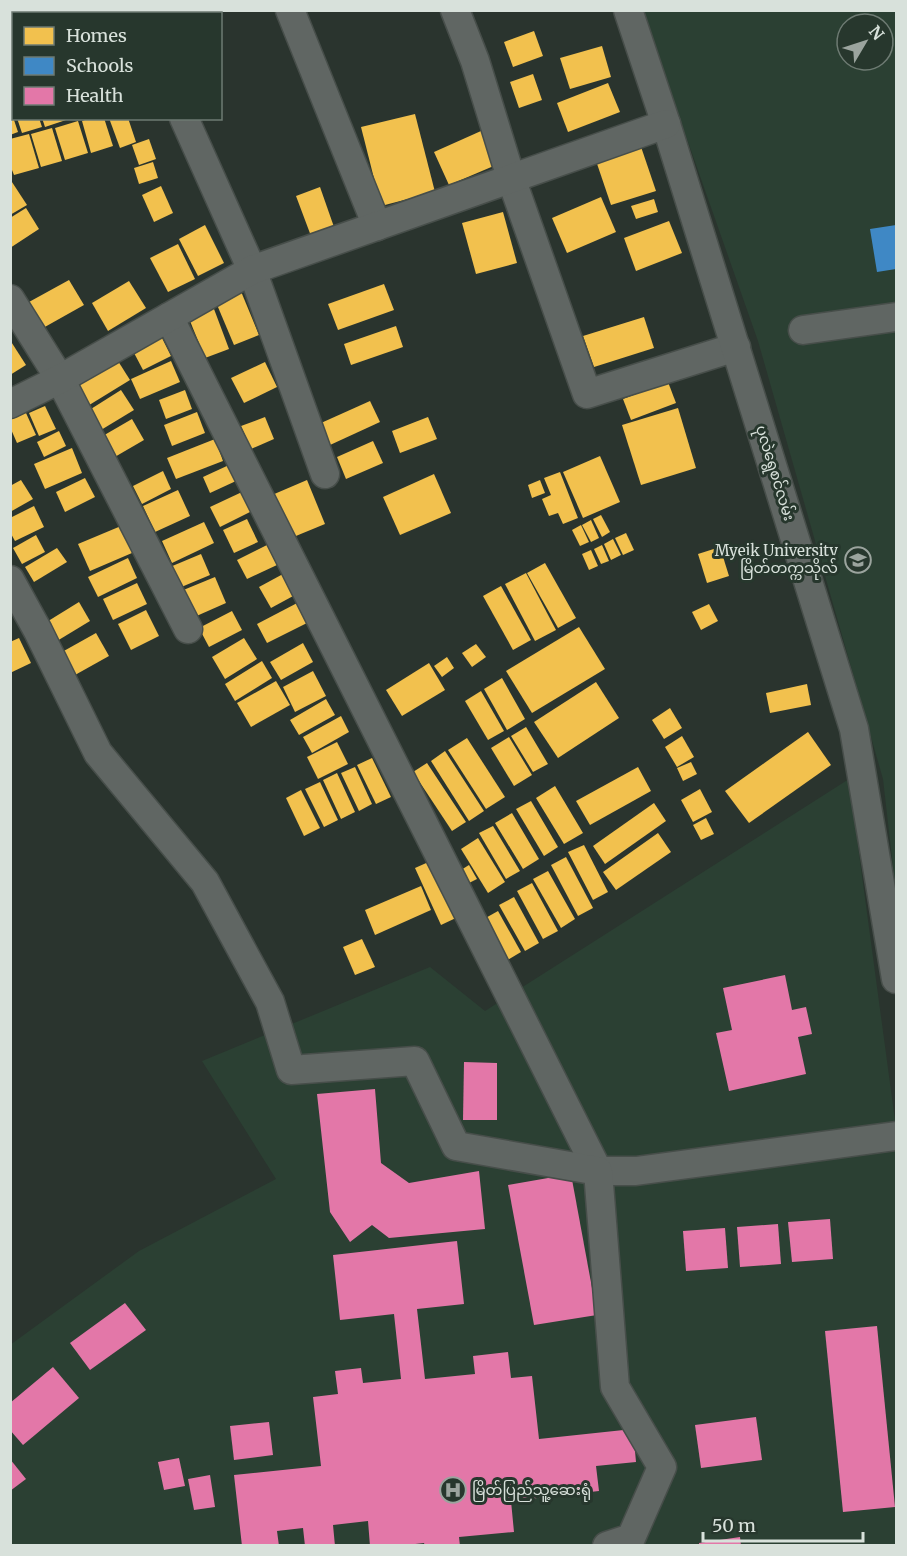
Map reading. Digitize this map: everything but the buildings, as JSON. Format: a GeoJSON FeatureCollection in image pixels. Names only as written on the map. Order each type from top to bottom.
{"type":"FeatureCollection","features":[{"type":"Feature","properties":{"kind":"street"},"geometry":{"type":"LineString","coordinates":[[290,10],[377,226]]}},
{"type":"Feature","properties":{"kind":"street"},"geometry":{"type":"LineString","coordinates":[[455,10],[475,61],[511,178],[587,394],[736,347]]}},
{"type":"Feature","properties":{"kind":"street","name":"ပုလဲရွေစင်လမ်း"},"geometry":{"type":"LineString","coordinates":[[628,10],[666,124],[854,729],[897,979]]}},
{"type":"Feature","properties":{"kind":"street"},"geometry":{"type":"LineString","coordinates":[[185,120],[252,270],[325,474]]}},
{"type":"Feature","properties":{"kind":"street"},"geometry":{"type":"LineString","coordinates":[[10,404],[60,379],[252,270],[666,124]]}},
{"type":"Feature","properties":{"kind":"street"},"geometry":{"type":"LineString","coordinates":[[10,299],[60,379],[188,629]]}},
{"type":"Feature","properties":{"kind":"street"},"geometry":{"type":"LineString","coordinates":[[169,317],[597,1171],[615,1387],[662,1467],[631,1538],[607,1545]]}},
{"type":"Feature","properties":{"kind":"street"},"geometry":{"type":"LineString","coordinates":[[803,330],[897,317]]}},
{"type":"Feature","properties":{"kind":"street"},"geometry":{"type":"LineString","coordinates":[[10,580],[39,631],[98,753],[205,882],[270,1002],[291,1070],[415,1061],[456,1146],[597,1171],[636,1171],[897,1136]]}},
{"type":"Feature","properties":{"kind":"shaded area","name":"Myeik University မြိတ်တက္ကသိုလ်"},"geometry":{"type":"Polygon","coordinates":[[[642,11],[896,11],[896,893],[883,779],[758,341],[642,11]]]}},
{"type":"Feature","properties":{"kind":"shaded area"},"geometry":{"type":"Polygon","coordinates":[[[849,779],[896,1128],[896,1545],[11,1545],[10,1345],[139,1251],[276,1179],[202,1061],[430,967],[485,1011],[849,779]]]}},
{"type":"Feature","properties":{"kind":"place","name":"Myeik University မြိတ်တက္ကသိုလ်"},"geometry":{"type":"Point","coordinates":[858,560]}},
{"type":"Feature","properties":{"kind":"place","name":"မြိတ်ပြည်သူ့ဆေးရုံ"},"geometry":{"type":"Point","coordinates":[453,1490]}}]}
